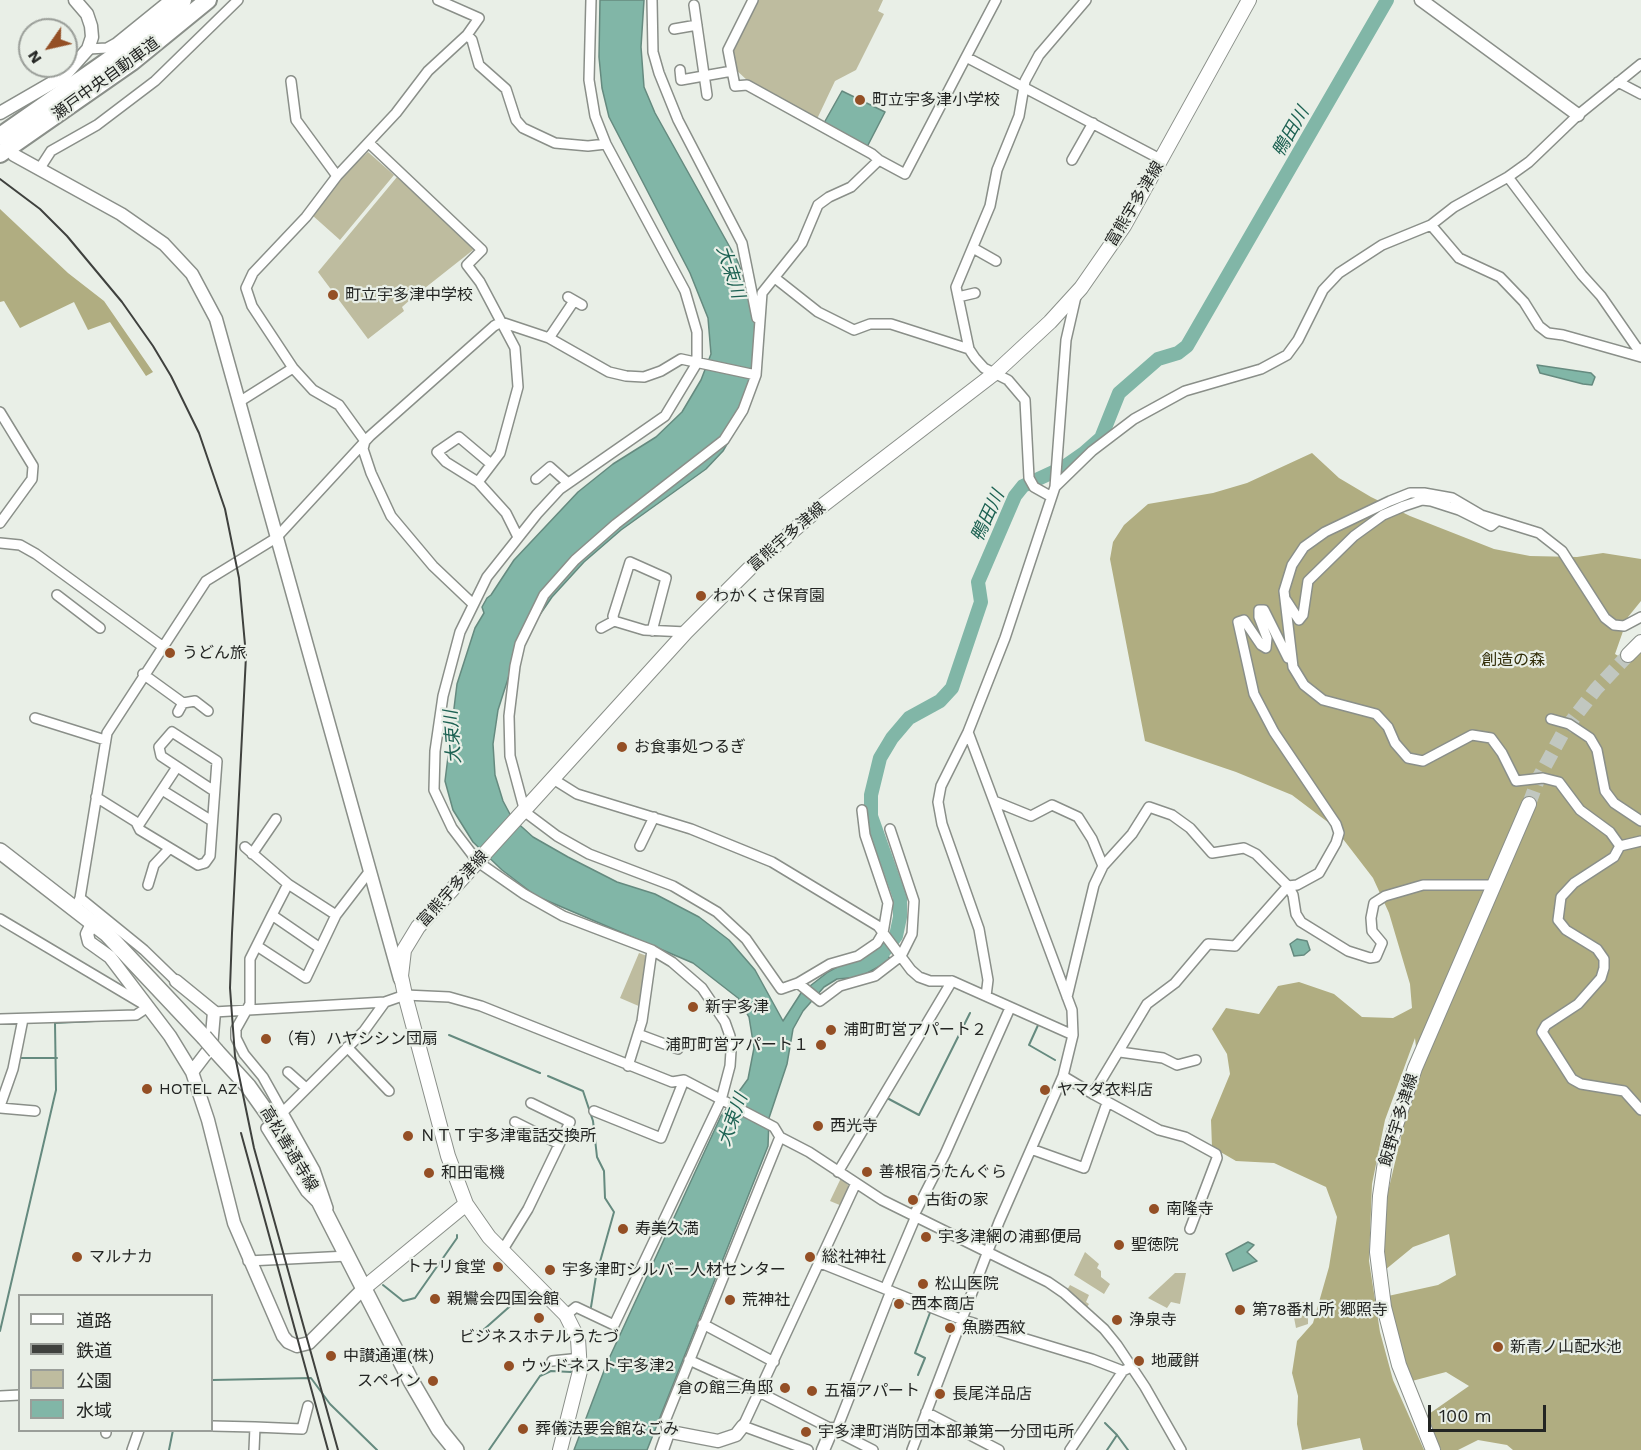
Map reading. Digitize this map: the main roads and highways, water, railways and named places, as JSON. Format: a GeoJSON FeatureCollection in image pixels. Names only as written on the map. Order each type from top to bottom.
{"type":"FeatureCollection","features":[{"type":"Feature","properties":{"kind":"highway","name":"瀬戸中央自動車道"},"geometry":{"type":"LineString","coordinates":[[0,136],[98,69],[183,0]]}},
{"type":"Feature","properties":{"kind":"highway","name":"瀬戸中央自動車道"},"geometry":{"type":"LineString","coordinates":[[5,154],[132,62],[208,0]]}},
{"type":"Feature","properties":{"kind":"main road","name":"富熊宇多津線"},"geometry":{"type":"LineString","coordinates":[[560,1448],[580,1371],[579,1339],[566,1315],[502,1251],[466,1204],[448,1156],[405,996],[401,976],[404,950],[418,927],[524,813],[686,632],[786,535],[995,373],[1050,322],[1077,292],[1124,226],[1249,0]]}},
{"type":"Feature","properties":{"kind":"main road"},"geometry":{"type":"LineString","coordinates":[[1628,655],[1641,642]]}},
{"type":"Feature","properties":{"kind":"main road","name":"飯野宇多津線"},"geometry":{"type":"LineString","coordinates":[[1433,1450],[1399,1365],[1384,1307],[1377,1252],[1380,1196],[1386,1155],[1407,1090],[1529,804]]}},
{"type":"Feature","properties":{"kind":"main road","name":"高松善通寺線"},"geometry":{"type":"LineString","coordinates":[[0,851],[78,903],[93,922],[248,1086],[279,1129],[329,1218],[424,1407],[456,1450]]}},
{"type":"Feature","properties":{"kind":"main road"},"geometry":{"type":"LineString","coordinates":[[364,1288],[466,1204]]}},
{"type":"Feature","properties":{"kind":"water","name":"大束川"},"geometry":{"type":"Polygon","coordinates":[[[600,0],[644,0],[641,47],[644,87],[655,113],[737,260],[751,295],[757,332],[757,363],[737,427],[723,451],[706,469],[621,530],[584,562],[552,597],[530,629],[513,663],[498,710],[493,744],[495,775],[503,801],[512,818],[533,837],[617,882],[655,894],[699,917],[729,940],[755,970],[783,1021],[801,993],[828,972],[879,944],[891,960],[860,977],[837,979],[824,987],[803,1011],[793,1029],[787,1064],[769,1118],[768,1146],[647,1450],[574,1450],[607,1363],[721,1116],[748,1079],[754,1048],[749,1017],[738,998],[693,963],[536,896],[502,870],[473,842],[453,810],[445,781],[457,684],[475,628],[484,613],[482,607],[487,598],[514,560],[578,492],[613,464],[656,437],[682,412],[701,380],[711,354],[708,318],[690,273],[609,117],[602,88],[599,57],[600,0]]]}},
{"type":"Feature","properties":{"kind":"water"},"geometry":{"type":"Polygon","coordinates":[[[842,91],[885,112],[867,147],[824,123],[842,91]]]}},
{"type":"Feature","properties":{"kind":"water"},"geometry":{"type":"Polygon","coordinates":[[[1537,365],[1591,373],[1595,377],[1592,385],[1583,384],[1540,373],[1537,365]]]}},
{"type":"Feature","properties":{"kind":"water"},"geometry":{"type":"Polygon","coordinates":[[[1297,939],[1307,941],[1310,950],[1304,955],[1294,956],[1290,944],[1297,939]]]}},
{"type":"Feature","properties":{"kind":"water"},"geometry":{"type":"Polygon","coordinates":[[[1248,1242],[1254,1245],[1247,1252],[1257,1261],[1233,1271],[1226,1254],[1248,1242]]]}},
{"type":"Feature","properties":{"kind":"waterway","name":"鴨田川"},"geometry":{"type":"LineString","coordinates":[[870,962],[882,954],[896,936],[900,917],[900,898],[871,816],[871,795],[880,758],[892,738],[909,718],[940,701],[952,688],[981,602],[978,582],[1015,496],[1023,486],[1064,467],[1084,453],[1101,438],[1119,393],[1158,359],[1178,353],[1187,346],[1387,0]]}},
{"type":"Feature","properties":{"kind":"waterway"},"geometry":{"type":"LineString","coordinates":[[887,1098],[919,1115],[970,1013]]}},
{"type":"Feature","properties":{"kind":"waterway"},"geometry":{"type":"LineString","coordinates":[[0,1331],[56,1090],[55,1023],[95,1021]]}},
{"type":"Feature","properties":{"kind":"waterway"},"geometry":{"type":"LineString","coordinates":[[1039,1023],[1029,1045],[1055,1060]]}},
{"type":"Feature","properties":{"kind":"waterway"},"geometry":{"type":"LineString","coordinates":[[449,1035],[540,1073]]}},
{"type":"Feature","properties":{"kind":"waterway"},"geometry":{"type":"LineString","coordinates":[[18,1058],[57,1058]]}},
{"type":"Feature","properties":{"kind":"waterway"},"geometry":{"type":"LineString","coordinates":[[548,1076],[583,1091],[593,1121],[597,1157],[604,1171],[605,1198],[614,1212],[596,1276],[591,1307]]}},
{"type":"Feature","properties":{"kind":"waterway"},"geometry":{"type":"LineString","coordinates":[[383,1285],[403,1301],[415,1298],[457,1235]]}},
{"type":"Feature","properties":{"kind":"waterway"},"geometry":{"type":"LineString","coordinates":[[470,1331],[481,1332],[517,1300],[534,1291]]}},
{"type":"Feature","properties":{"kind":"waterway"},"geometry":{"type":"LineString","coordinates":[[918,1375],[925,1358],[915,1353],[931,1310]]}},
{"type":"Feature","properties":{"kind":"waterway"},"geometry":{"type":"LineString","coordinates":[[489,1450],[540,1376],[551,1371],[571,1372],[572,1364]]}},
{"type":"Feature","properties":{"kind":"waterway"},"geometry":{"type":"LineString","coordinates":[[213,1380],[311,1378],[330,1404],[377,1450]]}},
{"type":"Feature","properties":{"kind":"waterway"},"geometry":{"type":"LineString","coordinates":[[1105,1423],[1117,1435],[1107,1450]]}},
{"type":"Feature","properties":{"kind":"waterway"},"geometry":{"type":"LineString","coordinates":[[169,1450],[173,1432]]}},
{"type":"Feature","properties":{"kind":"waterway"},"geometry":{"type":"LineString","coordinates":[[1117,1435],[1128,1450]]}},
{"type":"Feature","properties":{"kind":"tunnel"},"geometry":{"type":"LineString","coordinates":[[1529,804],[1539,777],[1564,731],[1596,689],[1628,655]]}},
{"type":"Feature","properties":{"kind":"railway"},"geometry":{"type":"LineString","coordinates":[[0,179],[40,209],[67,236],[122,302],[153,346],[171,376],[199,433],[225,509],[239,578],[246,656],[230,988],[235,1056],[254,1148],[338,1450]]}},
{"type":"Feature","properties":{"kind":"railway"},"geometry":{"type":"LineString","coordinates":[[241,1133],[328,1450]]}},
{"type":"Feature","properties":{"kind":"place","name":"町立宇多津小学校"},"geometry":{"type":"Point","coordinates":[860,100]}},
{"type":"Feature","properties":{"kind":"place","name":"町立宇多津中学校"},"geometry":{"type":"Point","coordinates":[333,295]}},
{"type":"Feature","properties":{"kind":"place","name":"わかくさ保育園"},"geometry":{"type":"Point","coordinates":[701,596]}},
{"type":"Feature","properties":{"kind":"place","name":"うどん旅"},"geometry":{"type":"Point","coordinates":[170,653]}},
{"type":"Feature","properties":{"kind":"place","name":"お食事処つるぎ"},"geometry":{"type":"Point","coordinates":[622,747]}},
{"type":"Feature","properties":{"kind":"place","name":"新宇多津"},"geometry":{"type":"Point","coordinates":[693,1007]}},
{"type":"Feature","properties":{"kind":"place","name":"浦町町営アパート２"},"geometry":{"type":"Point","coordinates":[831,1030]}},
{"type":"Feature","properties":{"kind":"place","name":"（有）ハヤシシン団扇"},"geometry":{"type":"Point","coordinates":[266,1039]}},
{"type":"Feature","properties":{"kind":"place","name":"浦町町営アパート１"},"geometry":{"type":"Point","coordinates":[821,1045]}},
{"type":"Feature","properties":{"kind":"place","name":"HOTEL AZ"},"geometry":{"type":"Point","coordinates":[147,1089]}},
{"type":"Feature","properties":{"kind":"place","name":"ヤマダ衣料店"},"geometry":{"type":"Point","coordinates":[1045,1090]}},
{"type":"Feature","properties":{"kind":"place","name":"西光寺"},"geometry":{"type":"Point","coordinates":[818,1126]}},
{"type":"Feature","properties":{"kind":"place","name":"ＮＴＴ宇多津電話交換所"},"geometry":{"type":"Point","coordinates":[408,1136]}},
{"type":"Feature","properties":{"kind":"place","name":"善根宿うたんぐら"},"geometry":{"type":"Point","coordinates":[867,1172]}},
{"type":"Feature","properties":{"kind":"place","name":"和田電機"},"geometry":{"type":"Point","coordinates":[429,1173]}},
{"type":"Feature","properties":{"kind":"place","name":"古街の家"},"geometry":{"type":"Point","coordinates":[913,1200]}},
{"type":"Feature","properties":{"kind":"place","name":"南隆寺"},"geometry":{"type":"Point","coordinates":[1154,1209]}},
{"type":"Feature","properties":{"kind":"place","name":"寿美久満"},"geometry":{"type":"Point","coordinates":[623,1229]}},
{"type":"Feature","properties":{"kind":"place","name":"宇多津網の浦郵便局"},"geometry":{"type":"Point","coordinates":[926,1237]}},
{"type":"Feature","properties":{"kind":"place","name":"聖徳院"},"geometry":{"type":"Point","coordinates":[1119,1245]}},
{"type":"Feature","properties":{"kind":"place","name":"マルナカ"},"geometry":{"type":"Point","coordinates":[77,1257]}},
{"type":"Feature","properties":{"kind":"place","name":"総社神社"},"geometry":{"type":"Point","coordinates":[810,1257]}},
{"type":"Feature","properties":{"kind":"place","name":"トナリ食堂"},"geometry":{"type":"Point","coordinates":[498,1267]}},
{"type":"Feature","properties":{"kind":"place","name":"宇多津町シルバー人材センター"},"geometry":{"type":"Point","coordinates":[550,1270]}},
{"type":"Feature","properties":{"kind":"place","name":"松山医院"},"geometry":{"type":"Point","coordinates":[923,1284]}},
{"type":"Feature","properties":{"kind":"place","name":"親鸞会四国会館"},"geometry":{"type":"Point","coordinates":[435,1299]}},
{"type":"Feature","properties":{"kind":"place","name":"荒神社"},"geometry":{"type":"Point","coordinates":[730,1300]}},
{"type":"Feature","properties":{"kind":"place","name":"西本商店"},"geometry":{"type":"Point","coordinates":[899,1304]}},
{"type":"Feature","properties":{"kind":"place","name":"第78番札所 郷照寺"},"geometry":{"type":"Point","coordinates":[1240,1310]}},
{"type":"Feature","properties":{"kind":"place","name":"ビジネスホテルうたづ"},"geometry":{"type":"Point","coordinates":[539,1318]}},
{"type":"Feature","properties":{"kind":"place","name":"浄泉寺"},"geometry":{"type":"Point","coordinates":[1117,1320]}},
{"type":"Feature","properties":{"kind":"place","name":"魚勝西紋"},"geometry":{"type":"Point","coordinates":[950,1328]}},
{"type":"Feature","properties":{"kind":"place","name":"新青ノ山配水池"},"geometry":{"type":"Point","coordinates":[1498,1347]}},
{"type":"Feature","properties":{"kind":"place","name":"中讃通運(株)"},"geometry":{"type":"Point","coordinates":[331,1356]}},
{"type":"Feature","properties":{"kind":"place","name":"地蔵餅"},"geometry":{"type":"Point","coordinates":[1139,1361]}},
{"type":"Feature","properties":{"kind":"place","name":"ウッドネスト宇多津2"},"geometry":{"type":"Point","coordinates":[509,1366]}},
{"type":"Feature","properties":{"kind":"place","name":"スペイン"},"geometry":{"type":"Point","coordinates":[433,1381]}},
{"type":"Feature","properties":{"kind":"place","name":"倉の館三角邸"},"geometry":{"type":"Point","coordinates":[785,1388]}},
{"type":"Feature","properties":{"kind":"place","name":"五福アパート"},"geometry":{"type":"Point","coordinates":[812,1391]}},
{"type":"Feature","properties":{"kind":"place","name":"長尾洋品店"},"geometry":{"type":"Point","coordinates":[940,1394]}},
{"type":"Feature","properties":{"kind":"place","name":"葬儀法要会館なごみ"},"geometry":{"type":"Point","coordinates":[523,1429]}},
{"type":"Feature","properties":{"kind":"place","name":"宇多津町消防団本部兼第一分団屯所"},"geometry":{"type":"Point","coordinates":[806,1432]}},
{"type":"Feature","properties":{"kind":"park label","name":"創造の森"},"geometry":{"type":"Point","coordinates":[1513,660]}}]}
